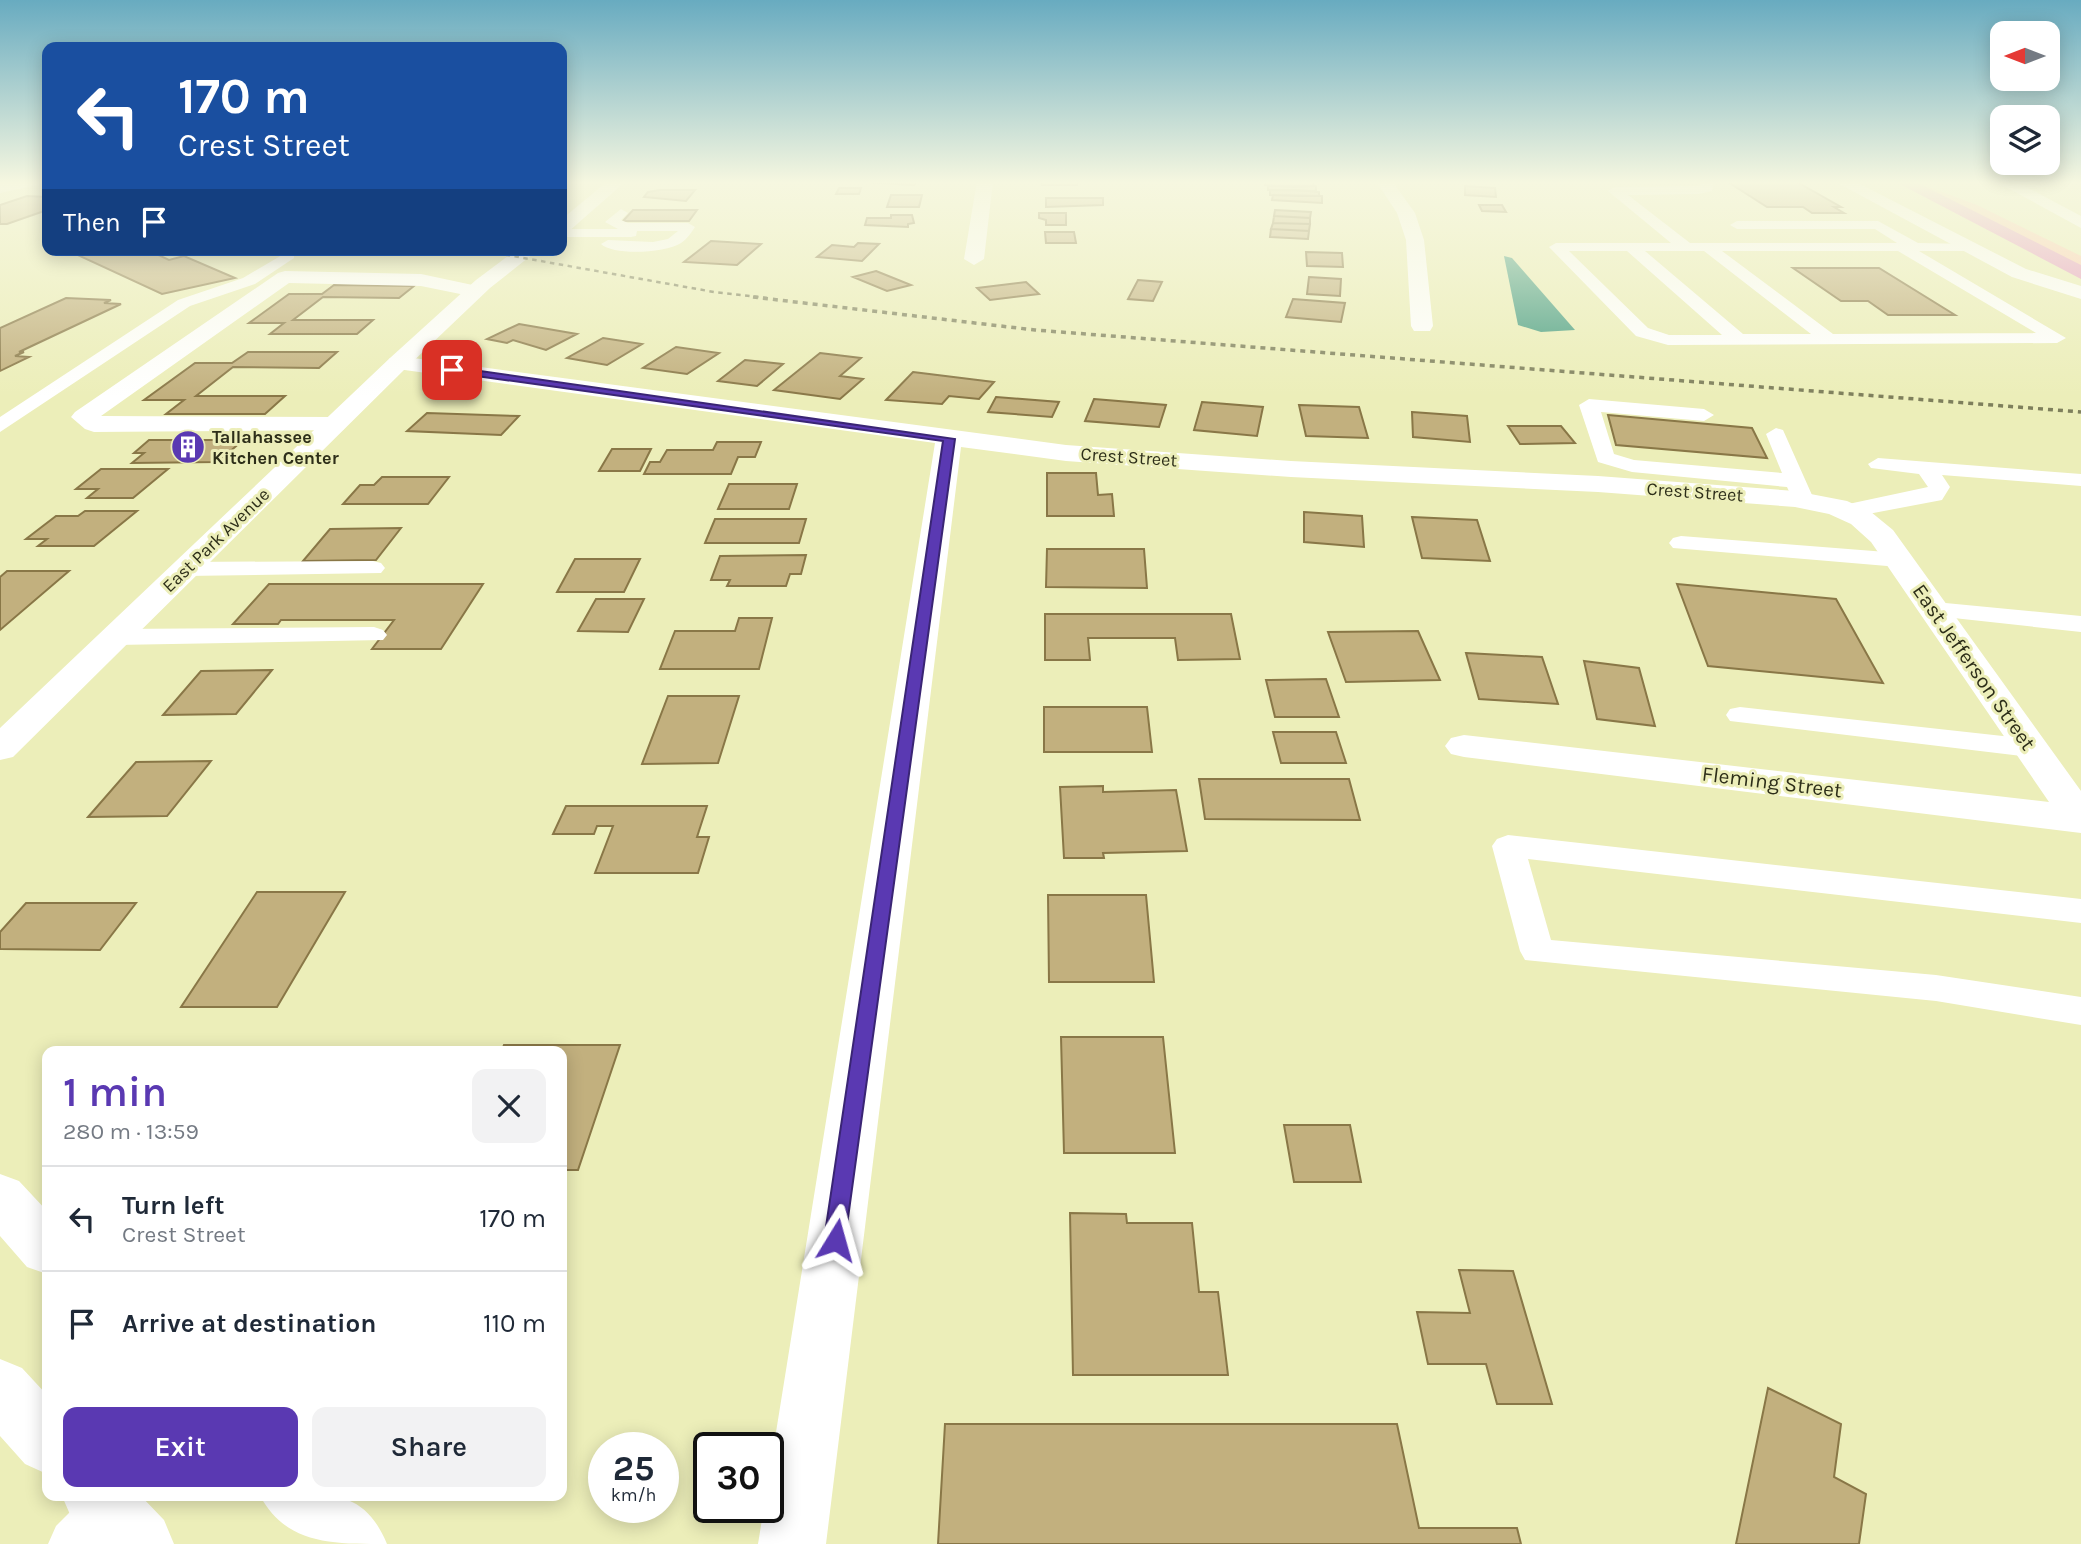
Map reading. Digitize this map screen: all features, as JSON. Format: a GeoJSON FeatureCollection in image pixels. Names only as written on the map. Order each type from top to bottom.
{"type":"FeatureCollection","features":[{"type":"Feature","properties":{"kind":"main road"},"geometry":{"type":"LineString","coordinates":[[2042,253],[2081,273]]}},
{"type":"Feature","properties":{"kind":"street"},"geometry":{"type":"LineString","coordinates":[[974,259],[975,253]]}},
{"type":"Feature","properties":{"kind":"street"},"geometry":{"type":"LineString","coordinates":[[1416,253],[1422,326]]}},
{"type":"Feature","properties":{"kind":"street"},"geometry":{"type":"LineString","coordinates":[[1979,253],[2019,273],[2081,292]]}},
{"type":"Feature","properties":{"kind":"street","name":"East Park Avenue"},"geometry":{"type":"LineString","coordinates":[[0,749],[398,363],[479,288],[521,256]]}},
{"type":"Feature","properties":{"kind":"street"},"geometry":{"type":"LineString","coordinates":[[328,431],[94,424],[84,417],[285,278],[421,280],[479,288]]}},
{"type":"Feature","properties":{"kind":"street","name":"Crest Street"},"geometry":{"type":"LineString","coordinates":[[398,363],[1066,453],[1278,468],[1636,477],[1799,491],[1854,515]]}},
{"type":"Feature","properties":{"kind":"street"},"geometry":{"type":"LineString","coordinates":[[80,436],[328,431]]}},
{"type":"Feature","properties":{"kind":"street"},"geometry":{"type":"LineString","coordinates":[[793,1544],[949,439]]}},
{"type":"Feature","properties":{"kind":"street","name":"East Jefferson Street"},"geometry":{"type":"LineString","coordinates":[[1854,515],[1882,536],[2081,820]]}},
{"type":"Feature","properties":{"kind":"street","name":"Fleming Street"},"geometry":{"type":"LineString","coordinates":[[1464,746],[2081,820]]}},
{"type":"Feature","properties":{"kind":"street"},"geometry":{"type":"LineString","coordinates":[[0,1198],[42,1244]]}},
{"type":"Feature","properties":{"kind":"street"},"geometry":{"type":"LineString","coordinates":[[0,1389],[42,1436]]}},
{"type":"Feature","properties":{"kind":"street"},"geometry":{"type":"LineString","coordinates":[[299,1501],[353,1544]]}},
{"type":"Feature","properties":{"kind":"lane"},"geometry":{"type":"LineString","coordinates":[[1562,253],[1642,332],[1668,340],[2057,338],[1918,253]]}},
{"type":"Feature","properties":{"kind":"lane"},"geometry":{"type":"LineString","coordinates":[[1638,253],[1740,341]]}},
{"type":"Feature","properties":{"kind":"lane"},"geometry":{"type":"LineString","coordinates":[[1715,253],[1830,340]]}},
{"type":"Feature","properties":{"kind":"lane"},"geometry":{"type":"LineString","coordinates":[[0,426],[55,386],[184,303],[249,281],[287,256]]}},
{"type":"Feature","properties":{"kind":"lane"},"geometry":{"type":"LineString","coordinates":[[1636,477],[1605,458],[1590,405],[1704,415]]}},
{"type":"Feature","properties":{"kind":"lane"},"geometry":{"type":"LineString","coordinates":[[1776,434],[1799,491]]}},
{"type":"Feature","properties":{"kind":"lane"},"geometry":{"type":"LineString","coordinates":[[1878,464],[2081,480]]}},
{"type":"Feature","properties":{"kind":"lane"},"geometry":{"type":"LineString","coordinates":[[1854,515],[1934,495],[1939,487],[1926,468]]}},
{"type":"Feature","properties":{"kind":"lane"},"geometry":{"type":"LineString","coordinates":[[1681,543],[1899,560]]}},
{"type":"Feature","properties":{"kind":"lane"},"geometry":{"type":"LineString","coordinates":[[185,569],[373,568]]}},
{"type":"Feature","properties":{"kind":"lane"},"geometry":{"type":"LineString","coordinates":[[1935,610],[2077,628]]}},
{"type":"Feature","properties":{"kind":"lane"},"geometry":{"type":"LineString","coordinates":[[116,637],[374,635]]}},
{"type":"Feature","properties":{"kind":"lane"},"geometry":{"type":"LineString","coordinates":[[1740,715],[2030,748]]}},
{"type":"Feature","properties":{"kind":"lane"},"geometry":{"type":"LineString","coordinates":[[2081,911],[1508,846],[1537,951],[1936,988],[2081,1011]]}},
{"type":"Feature","properties":{"kind":"shaded area"},"geometry":{"type":"Polygon","coordinates":[[[2055,253],[2075,253],[2081,256],[2081,266],[2055,253]]]}},
{"type":"Feature","properties":{"kind":"shaded area"},"geometry":{"type":"Polygon","coordinates":[[[1504,256],[1512,258],[1575,330],[1541,332],[1518,325],[1504,256]]]}},
{"type":"Feature","properties":{"kind":"building"},"geometry":{"type":"Polygon","coordinates":[[[696,253],[751,253],[737,265],[684,262],[696,253]]]}},
{"type":"Feature","properties":{"kind":"building"},"geometry":{"type":"Polygon","coordinates":[[[822,253],[870,253],[862,261],[817,257],[822,253]]]}},
{"type":"Feature","properties":{"kind":"building"},"geometry":{"type":"Polygon","coordinates":[[[1306,253],[1342,253],[1343,267],[1307,266],[1306,253]]]}},
{"type":"Feature","properties":{"kind":"building"},"geometry":{"type":"Polygon","coordinates":[[[80,256],[160,256],[169,260],[184,256],[235,278],[162,294],[80,256]]]}},
{"type":"Feature","properties":{"kind":"building"},"geometry":{"type":"Polygon","coordinates":[[[1793,268],[1879,268],[1955,315],[1888,315],[1868,301],[1841,301],[1793,268]]]}},
{"type":"Feature","properties":{"kind":"building"},"geometry":{"type":"Polygon","coordinates":[[[876,271],[911,285],[887,291],[853,277],[876,271]]]}},
{"type":"Feature","properties":{"kind":"building"},"geometry":{"type":"Polygon","coordinates":[[[1309,277],[1341,279],[1340,296],[1307,294],[1309,277]]]}},
{"type":"Feature","properties":{"kind":"building"},"geometry":{"type":"Polygon","coordinates":[[[1138,280],[1162,282],[1153,301],[1128,299],[1138,280]]]}},
{"type":"Feature","properties":{"kind":"building"},"geometry":{"type":"Polygon","coordinates":[[[1026,282],[1039,294],[990,300],[977,288],[1026,282]]]}},
{"type":"Feature","properties":{"kind":"building"},"geometry":{"type":"Polygon","coordinates":[[[334,285],[414,286],[399,298],[323,297],[293,320],[373,320],[357,334],[270,334],[284,323],[249,323],[289,294],[322,294],[334,285]]]}},
{"type":"Feature","properties":{"kind":"building"},"geometry":{"type":"Polygon","coordinates":[[[66,298],[111,300],[104,303],[121,304],[19,352],[24,352],[15,356],[29,357],[0,371],[0,328],[66,298]]]}},
{"type":"Feature","properties":{"kind":"building"},"geometry":{"type":"Polygon","coordinates":[[[1293,299],[1345,303],[1341,322],[1286,317],[1293,299]]]}},
{"type":"Feature","properties":{"kind":"building"},"geometry":{"type":"Polygon","coordinates":[[[519,324],[577,334],[546,350],[513,340],[507,343],[487,339],[519,324]]]}},
{"type":"Feature","properties":{"kind":"building"},"geometry":{"type":"Polygon","coordinates":[[[603,338],[642,344],[607,365],[567,358],[603,338]]]}},
{"type":"Feature","properties":{"kind":"building"},"geometry":{"type":"Polygon","coordinates":[[[676,347],[719,353],[687,374],[643,368],[676,347]]]}},
{"type":"Feature","properties":{"kind":"building"},"geometry":{"type":"Polygon","coordinates":[[[248,352],[337,352],[319,368],[233,367],[196,396],[285,396],[265,414],[166,414],[184,400],[144,400],[195,363],[232,363],[248,352]]]}},
{"type":"Feature","properties":{"kind":"building"},"geometry":{"type":"Polygon","coordinates":[[[820,353],[861,358],[840,376],[863,379],[840,399],[774,390],[820,353]]]}},
{"type":"Feature","properties":{"kind":"building"},"geometry":{"type":"Polygon","coordinates":[[[745,360],[783,364],[757,386],[718,381],[745,360]]]}},
{"type":"Feature","properties":{"kind":"building"},"geometry":{"type":"Polygon","coordinates":[[[913,372],[994,382],[979,399],[949,396],[942,404],[886,400],[913,372]]]}},
{"type":"Feature","properties":{"kind":"building"},"geometry":{"type":"Polygon","coordinates":[[[996,397],[1059,402],[1052,417],[988,412],[996,397]]]}},
{"type":"Feature","properties":{"kind":"building"},"geometry":{"type":"Polygon","coordinates":[[[1094,399],[1166,405],[1159,427],[1085,421],[1094,399]]]}},
{"type":"Feature","properties":{"kind":"building"},"geometry":{"type":"Polygon","coordinates":[[[1202,402],[1263,407],[1257,436],[1194,430],[1202,402]]]}},
{"type":"Feature","properties":{"kind":"building"},"geometry":{"type":"Polygon","coordinates":[[[1299,405],[1359,407],[1368,438],[1306,436],[1299,405]]]}},
{"type":"Feature","properties":{"kind":"building"},"geometry":{"type":"Polygon","coordinates":[[[1412,412],[1467,416],[1470,442],[1413,437],[1412,412]]]}},
{"type":"Feature","properties":{"kind":"building"},"geometry":{"type":"Polygon","coordinates":[[[427,413],[519,416],[501,435],[407,431],[427,413]]]}},
{"type":"Feature","properties":{"kind":"building"},"geometry":{"type":"Polygon","coordinates":[[[1608,415],[1752,428],[1767,458],[1616,445],[1608,415]]]}},
{"type":"Feature","properties":{"kind":"building"},"geometry":{"type":"Polygon","coordinates":[[[1508,426],[1561,426],[1575,443],[1520,444],[1508,426]]]}},
{"type":"Feature","properties":{"kind":"building","name":"Tallahassee Kitchen Center"},"geometry":{"type":"Polygon","coordinates":[[[149,440],[243,440],[218,462],[132,463],[144,453],[134,453],[149,440]]]}},
{"type":"Feature","properties":{"kind":"building"},"geometry":{"type":"Polygon","coordinates":[[[717,442],[761,442],[755,457],[738,457],[731,474],[644,474],[650,462],[660,462],[667,450],[713,450],[717,442]]]}},
{"type":"Feature","properties":{"kind":"building"},"geometry":{"type":"Polygon","coordinates":[[[612,449],[651,449],[640,471],[599,471],[612,449]]]}},
{"type":"Feature","properties":{"kind":"building"},"geometry":{"type":"Polygon","coordinates":[[[101,469],[168,469],[133,498],[87,498],[98,489],[76,489],[101,469]]]}},
{"type":"Feature","properties":{"kind":"building"},"geometry":{"type":"Polygon","coordinates":[[[1047,473],[1096,473],[1098,495],[1112,494],[1114,516],[1047,516],[1047,473]]]}},
{"type":"Feature","properties":{"kind":"building"},"geometry":{"type":"Polygon","coordinates":[[[382,477],[449,477],[428,504],[343,504],[360,485],[374,485],[382,477]]]}},
{"type":"Feature","properties":{"kind":"building"},"geometry":{"type":"Polygon","coordinates":[[[729,484],[797,484],[789,509],[718,509],[729,484]]]}},
{"type":"Feature","properties":{"kind":"building"},"geometry":{"type":"Polygon","coordinates":[[[85,511],[137,511],[94,546],[38,546],[47,539],[26,539],[56,516],[78,516],[85,511]]]}},
{"type":"Feature","properties":{"kind":"building"},"geometry":{"type":"Polygon","coordinates":[[[1304,512],[1362,516],[1364,547],[1304,542],[1304,512]]]}},
{"type":"Feature","properties":{"kind":"building"},"geometry":{"type":"Polygon","coordinates":[[[1412,517],[1477,520],[1490,561],[1422,558],[1412,517]]]}},
{"type":"Feature","properties":{"kind":"building"},"geometry":{"type":"Polygon","coordinates":[[[715,519],[806,519],[799,543],[705,543],[715,519]]]}},
{"type":"Feature","properties":{"kind":"building"},"geometry":{"type":"Polygon","coordinates":[[[401,528],[376,560],[303,561],[330,529],[401,528]]]}},
{"type":"Feature","properties":{"kind":"building"},"geometry":{"type":"Polygon","coordinates":[[[1047,549],[1144,549],[1147,588],[1046,587],[1047,549]]]}},
{"type":"Feature","properties":{"kind":"building"},"geometry":{"type":"Polygon","coordinates":[[[806,555],[801,574],[790,574],[786,586],[727,586],[730,580],[711,580],[720,556],[806,555]]]}},
{"type":"Feature","properties":{"kind":"building"},"geometry":{"type":"Polygon","coordinates":[[[575,559],[640,559],[624,592],[557,592],[575,559]]]}},
{"type":"Feature","properties":{"kind":"building"},"geometry":{"type":"Polygon","coordinates":[[[7,571],[69,571],[0,630],[0,577],[7,571]]]}},
{"type":"Feature","properties":{"kind":"building"},"geometry":{"type":"Polygon","coordinates":[[[269,584],[483,584],[441,649],[372,649],[394,620],[281,620],[278,624],[233,624],[269,584]]]}},
{"type":"Feature","properties":{"kind":"building"},"geometry":{"type":"Polygon","coordinates":[[[1677,584],[1836,599],[1883,683],[1708,666],[1677,584]]]}},
{"type":"Feature","properties":{"kind":"building"},"geometry":{"type":"Polygon","coordinates":[[[596,599],[644,599],[628,632],[578,631],[596,599]]]}},
{"type":"Feature","properties":{"kind":"building"},"geometry":{"type":"Polygon","coordinates":[[[1045,614],[1231,614],[1240,659],[1178,660],[1175,638],[1088,638],[1090,660],[1045,660],[1045,614]]]}},
{"type":"Feature","properties":{"kind":"building"},"geometry":{"type":"Polygon","coordinates":[[[739,618],[772,618],[759,669],[660,669],[675,631],[735,631],[739,618]]]}},
{"type":"Feature","properties":{"kind":"building"},"geometry":{"type":"Polygon","coordinates":[[[1418,631],[1440,680],[1346,682],[1328,632],[1418,631]]]}},
{"type":"Feature","properties":{"kind":"building"},"geometry":{"type":"Polygon","coordinates":[[[1466,653],[1542,657],[1558,704],[1479,699],[1466,653]]]}},
{"type":"Feature","properties":{"kind":"building"},"geometry":{"type":"Polygon","coordinates":[[[1584,661],[1639,668],[1655,726],[1597,719],[1584,661]]]}},
{"type":"Feature","properties":{"kind":"building"},"geometry":{"type":"Polygon","coordinates":[[[272,670],[236,714],[163,715],[201,671],[272,670]]]}},
{"type":"Feature","properties":{"kind":"building"},"geometry":{"type":"Polygon","coordinates":[[[1326,679],[1339,717],[1275,717],[1266,680],[1326,679]]]}},
{"type":"Feature","properties":{"kind":"building"},"geometry":{"type":"Polygon","coordinates":[[[668,696],[739,696],[718,763],[642,764],[668,696]]]}},
{"type":"Feature","properties":{"kind":"building"},"geometry":{"type":"Polygon","coordinates":[[[1044,707],[1147,707],[1152,752],[1044,752],[1044,707]]]}},
{"type":"Feature","properties":{"kind":"building"},"geometry":{"type":"Polygon","coordinates":[[[1273,732],[1336,732],[1346,763],[1281,763],[1273,732]]]}},
{"type":"Feature","properties":{"kind":"building"},"geometry":{"type":"Polygon","coordinates":[[[211,761],[167,816],[88,817],[136,762],[211,761]]]}},
{"type":"Feature","properties":{"kind":"building"},"geometry":{"type":"Polygon","coordinates":[[[1199,779],[1349,779],[1360,820],[1205,819],[1199,779]]]}},
{"type":"Feature","properties":{"kind":"building"},"geometry":{"type":"Polygon","coordinates":[[[1103,786],[1103,792],[1176,790],[1187,851],[1103,853],[1104,858],[1064,858],[1060,787],[1103,786]]]}},
{"type":"Feature","properties":{"kind":"building"},"geometry":{"type":"Polygon","coordinates":[[[566,806],[707,806],[697,837],[709,837],[698,873],[595,873],[613,826],[597,826],[594,834],[553,834],[566,806]]]}},
{"type":"Feature","properties":{"kind":"building"},"geometry":{"type":"Polygon","coordinates":[[[257,892],[345,892],[277,1007],[181,1007],[257,892]]]}},
{"type":"Feature","properties":{"kind":"building"},"geometry":{"type":"Polygon","coordinates":[[[1048,895],[1146,895],[1154,982],[1049,982],[1048,895]]]}},
{"type":"Feature","properties":{"kind":"building"},"geometry":{"type":"Polygon","coordinates":[[[26,903],[136,903],[100,950],[0,949],[0,932],[26,903]]]}},
{"type":"Feature","properties":{"kind":"building"},"geometry":{"type":"Polygon","coordinates":[[[1061,1037],[1163,1037],[1175,1153],[1064,1153],[1061,1037]]]}},
{"type":"Feature","properties":{"kind":"building"},"geometry":{"type":"Polygon","coordinates":[[[620,1045],[578,1170],[567,1170],[567,1046],[504,1046],[620,1045]]]}},
{"type":"Feature","properties":{"kind":"building"},"geometry":{"type":"Polygon","coordinates":[[[1284,1125],[1350,1125],[1361,1182],[1294,1182],[1284,1125]]]}},
{"type":"Feature","properties":{"kind":"building"},"geometry":{"type":"Polygon","coordinates":[[[1070,1213],[1126,1214],[1127,1223],[1192,1223],[1199,1292],[1218,1292],[1228,1375],[1073,1375],[1070,1213]]]}},
{"type":"Feature","properties":{"kind":"building"},"geometry":{"type":"Polygon","coordinates":[[[1459,1270],[1513,1271],[1552,1404],[1497,1404],[1486,1364],[1428,1364],[1417,1312],[1470,1313],[1459,1270]]]}},
{"type":"Feature","properties":{"kind":"building"},"geometry":{"type":"Polygon","coordinates":[[[1768,1388],[1841,1424],[1834,1477],[1866,1494],[1859,1544],[1736,1544],[1768,1388]]]}},
{"type":"Feature","properties":{"kind":"building"},"geometry":{"type":"Polygon","coordinates":[[[945,1424],[1397,1424],[1419,1528],[1517,1528],[1521,1544],[938,1544],[945,1424]]]}},
{"type":"Feature","properties":{"kind":"railway"},"geometry":{"type":"LineString","coordinates":[[513,256],[714,292],[767,298]]}},
{"type":"Feature","properties":{"kind":"railway"},"geometry":{"type":"LineString","coordinates":[[753,297],[1035,330],[2081,412]]}},
{"type":"Feature","properties":{"kind":"place","name":"Tallahassee Kitchen Center"},"geometry":{"type":"Point","coordinates":[188,447]}},
{"type":"Feature","properties":{"kind":"route"},"geometry":{"type":"LineString","coordinates":[[452,370],[949,439],[836,1240]]}}]}
